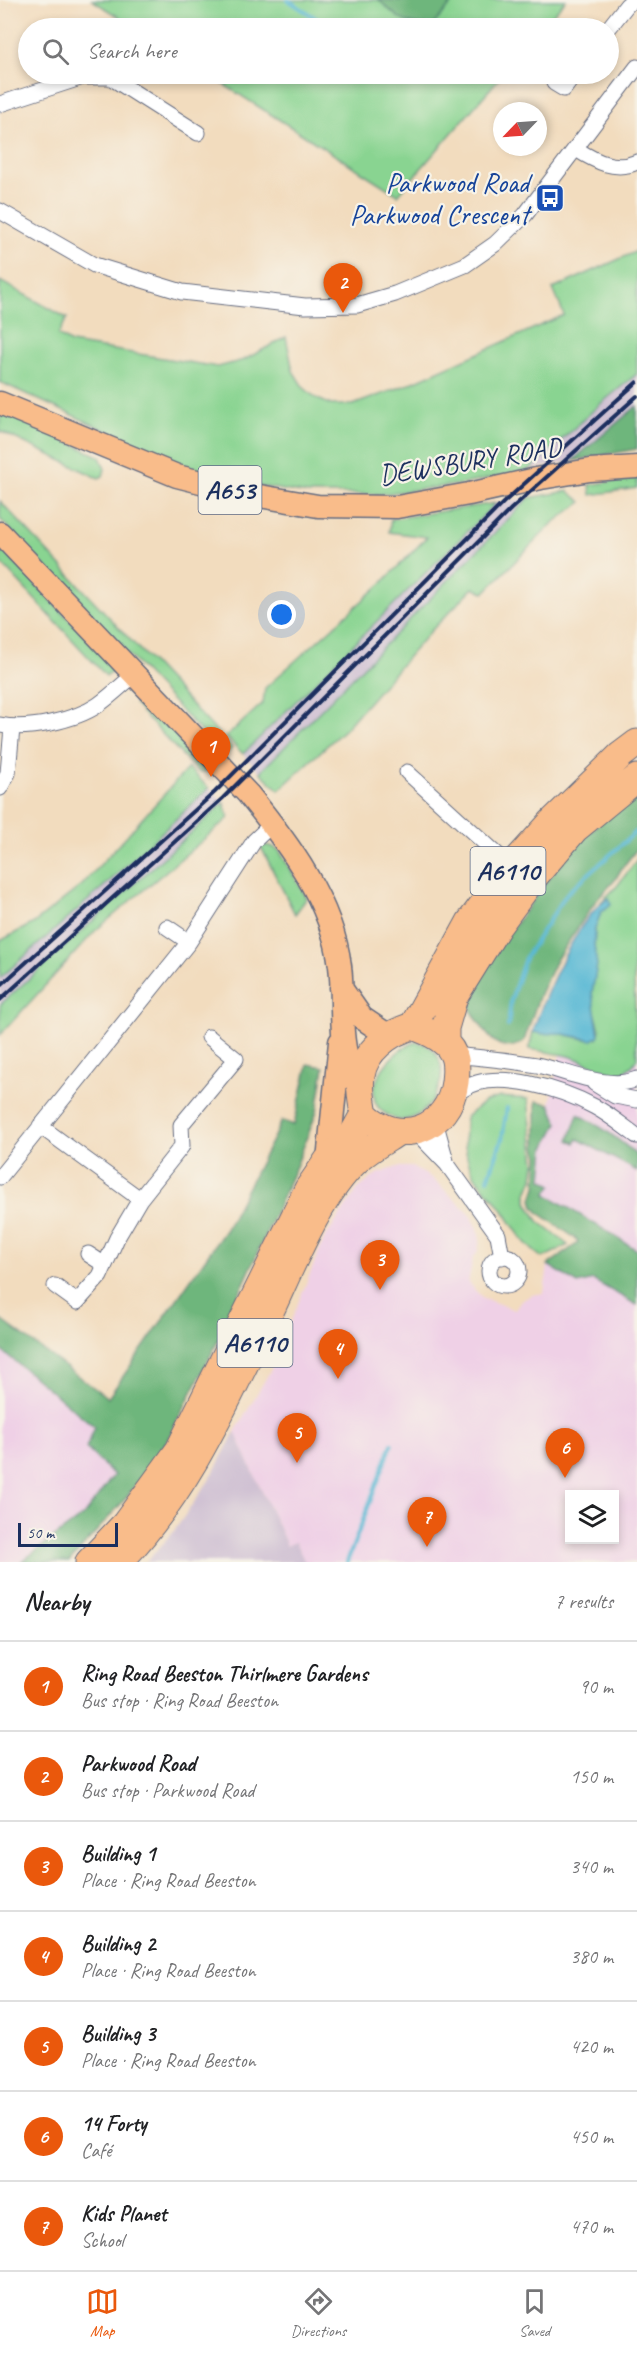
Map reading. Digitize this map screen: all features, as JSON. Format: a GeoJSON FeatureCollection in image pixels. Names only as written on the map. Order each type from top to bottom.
{"type":"FeatureCollection","features":[{"type":"Feature","properties":{"kind":"highway","name":"A6110"},"geometry":{"type":"LineString","coordinates":[[401,1031],[459,940],[511,867],[551,823],[621,755],[637,743]]}},
{"type":"Feature","properties":{"kind":"highway","name":"A6110"},"geometry":{"type":"LineString","coordinates":[[450,1049],[445,1028],[454,997],[498,926],[528,885],[575,829],[637,778]]}},
{"type":"Feature","properties":{"kind":"highway"},"geometry":{"type":"LineString","coordinates":[[425,1030],[450,1049],[456,1073],[454,1089],[424,1122],[384,1130],[362,1103],[361,1074],[366,1061],[377,1047],[401,1031],[425,1030]]}},
{"type":"Feature","properties":{"kind":"highway","name":"A6110"},"geometry":{"type":"LineString","coordinates":[[89,1562],[125,1524],[179,1450],[308,1189],[328,1160],[353,1134],[362,1103]]}},
{"type":"Feature","properties":{"kind":"highway","name":"A6110"},"geometry":{"type":"LineString","coordinates":[[119,1562],[162,1513],[191,1467],[215,1425],[326,1200],[356,1161],[375,1146],[424,1122]]}},
{"type":"Feature","properties":{"kind":"main road","name":"DEWSBURY ROAD"},"geometry":{"type":"LineString","coordinates":[[0,392],[74,432]]}},
{"type":"Feature","properties":{"kind":"main road","name":"DEWSBURY ROAD"},"geometry":{"type":"LineString","coordinates":[[0,404],[74,432],[177,476],[248,494],[318,506],[397,507],[541,478],[590,470],[637,467]]}},
{"type":"Feature","properties":{"kind":"main road"},"geometry":{"type":"LineString","coordinates":[[0,533],[248,794],[309,878],[333,935],[340,966],[348,1060],[362,1103]]}},
{"type":"Feature","properties":{"kind":"main road"},"geometry":{"type":"LineString","coordinates":[[340,987],[362,1018],[401,1031]]}},
{"type":"Feature","properties":{"kind":"main road"},"geometry":{"type":"LineString","coordinates":[[328,1160],[339,1048],[344,1030]]}},
{"type":"Feature","properties":{"kind":"street"},"geometry":{"type":"LineString","coordinates":[[617,18],[633,0]]}},
{"type":"Feature","properties":{"kind":"street"},"geometry":{"type":"LineString","coordinates":[[0,211],[94,265],[182,292],[305,306],[357,305],[395,294],[465,265],[495,243],[525,215],[637,67]]}},
{"type":"Feature","properties":{"kind":"street"},"geometry":{"type":"LineString","coordinates":[[0,104],[61,84]]}},
{"type":"Feature","properties":{"kind":"street"},"geometry":{"type":"LineString","coordinates":[[121,84],[198,133]]}},
{"type":"Feature","properties":{"kind":"street"},"geometry":{"type":"LineString","coordinates":[[556,84],[564,89],[568,84]]}},
{"type":"Feature","properties":{"kind":"street"},"geometry":{"type":"LineString","coordinates":[[576,149],[600,164],[628,167],[637,162]]}},
{"type":"Feature","properties":{"kind":"street"},"geometry":{"type":"LineString","coordinates":[[0,788],[8,773],[6,726],[53,723],[96,706],[134,675]]}},
{"type":"Feature","properties":{"kind":"street"},"geometry":{"type":"LineString","coordinates":[[406,772],[511,867]]}},
{"type":"Feature","properties":{"kind":"street"},"geometry":{"type":"LineString","coordinates":[[0,1177],[189,942],[255,842],[272,824]]}},
{"type":"Feature","properties":{"kind":"street"},"geometry":{"type":"LineString","coordinates":[[167,927],[189,942]]}},
{"type":"Feature","properties":{"kind":"street"},"geometry":{"type":"LineString","coordinates":[[55,1286],[77,1302],[100,1276],[117,1238],[140,1199],[182,1146],[181,1125],[236,1059],[209,1037]]}},
{"type":"Feature","properties":{"kind":"street"},"geometry":{"type":"LineString","coordinates":[[450,1049],[613,1083],[627,1083],[637,1079]]}},
{"type":"Feature","properties":{"kind":"street"},"geometry":{"type":"LineString","coordinates":[[581,1076],[615,1096],[637,1100]]}},
{"type":"Feature","properties":{"kind":"street"},"geometry":{"type":"LineString","coordinates":[[424,1122],[462,1090],[485,1082],[532,1084],[560,1092],[594,1106],[637,1136]]}},
{"type":"Feature","properties":{"kind":"street"},"geometry":{"type":"LineString","coordinates":[[424,1122],[447,1164],[498,1235],[502,1257]]}},
{"type":"Feature","properties":{"kind":"street"},"geometry":{"type":"LineString","coordinates":[[424,1122],[447,1164]]}},
{"type":"Feature","properties":{"kind":"street"},"geometry":{"type":"LineString","coordinates":[[40,1126],[140,1199]]}},
{"type":"Feature","properties":{"kind":"street"},"geometry":{"type":"LineString","coordinates":[[88,1254],[105,1265]]}},
{"type":"Feature","properties":{"kind":"shaded area"},"geometry":{"type":"Polygon","coordinates":[[[637,374],[637,406],[572,461],[529,470],[599,405],[637,374]]]}},
{"type":"Feature","properties":{"kind":"shaded area"},"geometry":{"type":"Polygon","coordinates":[[[529,498],[260,772],[243,754],[496,503],[529,498]]]}},
{"type":"Feature","properties":{"kind":"shaded area"},"geometry":{"type":"Polygon","coordinates":[[[209,788],[224,803],[0,1005],[0,978],[111,880],[209,788]]]}},
{"type":"Feature","properties":{"kind":"shaded area"},"geometry":{"type":"Polygon","coordinates":[[[560,1054],[616,1074],[624,1072],[633,1065],[637,1058],[637,1250],[546,1194],[542,1179],[545,1148],[558,1123],[550,1104],[560,1054]]]}},
{"type":"Feature","properties":{"kind":"shaded area"},"geometry":{"type":"Polygon","coordinates":[[[397,1167],[412,1167],[432,1178],[470,1214],[477,1228],[480,1240],[477,1253],[473,1258],[468,1283],[483,1298],[515,1310],[521,1301],[532,1295],[544,1293],[548,1265],[578,1284],[593,1280],[637,1305],[637,1562],[305,1562],[295,1542],[287,1546],[235,1432],[273,1366],[324,1239],[358,1189],[377,1174],[397,1167]]]}},
{"type":"Feature","properties":{"kind":"shaded area"},"geometry":{"type":"Polygon","coordinates":[[[0,1349],[95,1427],[87,1448],[114,1475],[84,1515],[21,1562],[0,1562],[0,1349]]]}},
{"type":"Feature","properties":{"kind":"shaded area"},"geometry":{"type":"Polygon","coordinates":[[[235,1432],[287,1546],[295,1542],[305,1562],[146,1562],[172,1534],[210,1479],[235,1432]]]}},
{"type":"Feature","properties":{"kind":"green space"},"geometry":{"type":"Polygon","coordinates":[[[92,0],[566,0],[550,18],[120,18],[92,0]]]}},
{"type":"Feature","properties":{"kind":"green space"},"geometry":{"type":"Polygon","coordinates":[[[379,0],[455,0],[439,18],[400,18],[379,0]]]}},
{"type":"Feature","properties":{"kind":"green space"},"geometry":{"type":"Polygon","coordinates":[[[223,84],[494,84],[398,195],[223,84]]]}},
{"type":"Feature","properties":{"kind":"green space"},"geometry":{"type":"Polygon","coordinates":[[[637,251],[637,374],[599,405],[529,470],[464,484],[381,494],[308,494],[253,485],[179,464],[0,382],[0,281],[67,318],[58,335],[71,343],[218,367],[244,360],[286,337],[293,371],[303,387],[316,398],[331,405],[353,405],[409,384],[564,315],[553,289],[637,251]]]}},
{"type":"Feature","properties":{"kind":"green space"},"geometry":{"type":"Polygon","coordinates":[[[637,406],[637,449],[572,461],[637,406]]]}},
{"type":"Feature","properties":{"kind":"green space"},"geometry":{"type":"Polygon","coordinates":[[[0,409],[100,457],[105,469],[103,476],[99,478],[94,476],[0,431],[0,409]]]}},
{"type":"Feature","properties":{"kind":"green space"},"geometry":{"type":"Polygon","coordinates":[[[637,477],[637,488],[591,495],[590,485],[637,477]]]}},
{"type":"Feature","properties":{"kind":"green space"},"geometry":{"type":"Polygon","coordinates":[[[568,491],[582,502],[553,523],[484,593],[473,588],[428,634],[345,729],[279,790],[260,772],[529,498],[568,491]]]}},
{"type":"Feature","properties":{"kind":"green space"},"geometry":{"type":"Polygon","coordinates":[[[0,501],[232,748],[224,756],[0,519],[0,501]]]}},
{"type":"Feature","properties":{"kind":"green space"},"geometry":{"type":"Polygon","coordinates":[[[496,503],[243,754],[226,737],[263,703],[265,688],[382,583],[427,537],[389,532],[391,519],[496,503]]]}},
{"type":"Feature","properties":{"kind":"green space"},"geometry":{"type":"Polygon","coordinates":[[[0,546],[115,668],[106,676],[0,562],[0,546]]]}},
{"type":"Feature","properties":{"kind":"green space"},"geometry":{"type":"Polygon","coordinates":[[[143,698],[206,772],[198,772],[134,704],[143,698]]]}},
{"type":"Feature","properties":{"kind":"green space"},"geometry":{"type":"Polygon","coordinates":[[[188,768],[209,788],[111,880],[0,978],[0,941],[34,923],[82,885],[188,768]]]}},
{"type":"Feature","properties":{"kind":"green space"},"geometry":{"type":"Polygon","coordinates":[[[637,786],[637,849],[615,880],[595,902],[556,960],[540,994],[524,1041],[506,1047],[498,1044],[485,1032],[470,1008],[478,985],[496,950],[568,853],[637,786]]]}},
{"type":"Feature","properties":{"kind":"green space"},"geometry":{"type":"Polygon","coordinates":[[[224,803],[229,818],[95,931],[0,1035],[0,1005],[224,803]]]}},
{"type":"Feature","properties":{"kind":"green space"},"geometry":{"type":"Polygon","coordinates":[[[260,845],[271,846],[279,850],[307,898],[295,914],[260,845]]]}},
{"type":"Feature","properties":{"kind":"green space"},"geometry":{"type":"Polygon","coordinates":[[[637,860],[637,925],[633,949],[637,1058],[633,1065],[624,1072],[616,1074],[569,1056],[529,1049],[533,1032],[558,1033],[585,1039],[597,1038],[600,1030],[592,993],[595,929],[597,918],[609,898],[600,903],[637,860]]]}},
{"type":"Feature","properties":{"kind":"green space"},"geometry":{"type":"Polygon","coordinates":[[[417,1042],[431,1048],[439,1059],[441,1071],[439,1085],[424,1110],[413,1117],[397,1120],[378,1107],[374,1097],[375,1086],[387,1063],[407,1046],[417,1042]]]}},
{"type":"Feature","properties":{"kind":"green space"},"geometry":{"type":"Polygon","coordinates":[[[308,1064],[324,1067],[317,1111],[297,1164],[221,1335],[167,1441],[127,1497],[69,1562],[21,1562],[84,1515],[114,1475],[86,1448],[95,1427],[0,1349],[0,1319],[108,1398],[226,1229],[282,1121],[294,1125],[308,1064]]]}},
{"type":"Feature","properties":{"kind":"green space"},"geometry":{"type":"Polygon","coordinates":[[[500,1097],[528,1099],[535,1163],[533,1178],[527,1193],[527,1202],[538,1221],[568,1245],[543,1258],[525,1242],[478,1180],[471,1169],[467,1155],[466,1117],[484,1102],[500,1097]]]}},
{"type":"Feature","properties":{"kind":"green space"},"geometry":{"type":"Polygon","coordinates":[[[536,1101],[550,1104],[558,1123],[545,1148],[542,1179],[552,1185],[546,1194],[637,1250],[637,1305],[593,1280],[578,1284],[548,1265],[578,1243],[575,1238],[534,1207],[532,1199],[536,1187],[538,1157],[536,1101]]]}},
{"type":"Feature","properties":{"kind":"green space"},"geometry":{"type":"Polygon","coordinates":[[[578,1114],[609,1133],[637,1156],[637,1171],[578,1139],[575,1143],[569,1140],[578,1114]]]}},
{"type":"Feature","properties":{"kind":"water"},"geometry":{"type":"Polygon","coordinates":[[[609,898],[611,904],[601,912],[595,929],[594,945],[597,965],[592,993],[599,1035],[593,1040],[558,1033],[533,1032],[545,999],[574,938],[598,907],[609,898]]]}},
{"type":"Feature","properties":{"kind":"waterway"},"geometry":{"type":"LineString","coordinates":[[288,0],[316,18]]}},
{"type":"Feature","properties":{"kind":"waterway"},"geometry":{"type":"LineString","coordinates":[[508,1026],[511,1000],[525,958],[567,893],[637,831]]}},
{"type":"Feature","properties":{"kind":"waterway"},"geometry":{"type":"LineString","coordinates":[[488,1179],[502,1139],[507,1108]]}},
{"type":"Feature","properties":{"kind":"waterway"},"geometry":{"type":"LineString","coordinates":[[347,1562],[392,1444]]}},
{"type":"Feature","properties":{"kind":"railway"},"geometry":{"type":"LineString","coordinates":[[0,986],[215,792],[503,503],[637,382]]}},
{"type":"Feature","properties":{"kind":"railway"},"geometry":{"type":"LineString","coordinates":[[0,1000],[223,798],[511,509],[637,396]]}},
{"type":"Feature","properties":{"kind":"place","name":"Parkwood Road Parkwood Crescent"},"geometry":{"type":"Point","coordinates":[550,198]}},
{"type":"Feature","properties":{"kind":"place","name":"Parkwood Road"},"geometry":{"type":"Point","coordinates":[343,313]}},
{"type":"Feature","properties":{"kind":"place","name":"Ring Road Beeston Thirlmere Gardens"},"geometry":{"type":"Point","coordinates":[211,777]}},
{"type":"Feature","properties":{"kind":"place","name":"Building 1"},"geometry":{"type":"Point","coordinates":[380,1290]}},
{"type":"Feature","properties":{"kind":"place","name":"Building 2"},"geometry":{"type":"Point","coordinates":[338,1379]}},
{"type":"Feature","properties":{"kind":"place","name":"Building 3"},"geometry":{"type":"Point","coordinates":[297,1463]}},
{"type":"Feature","properties":{"kind":"place","name":"14 Forty"},"geometry":{"type":"Point","coordinates":[565,1478]}},
{"type":"Feature","properties":{"kind":"place","name":"Kids Planet"},"geometry":{"type":"Point","coordinates":[427,1547]}}]}
